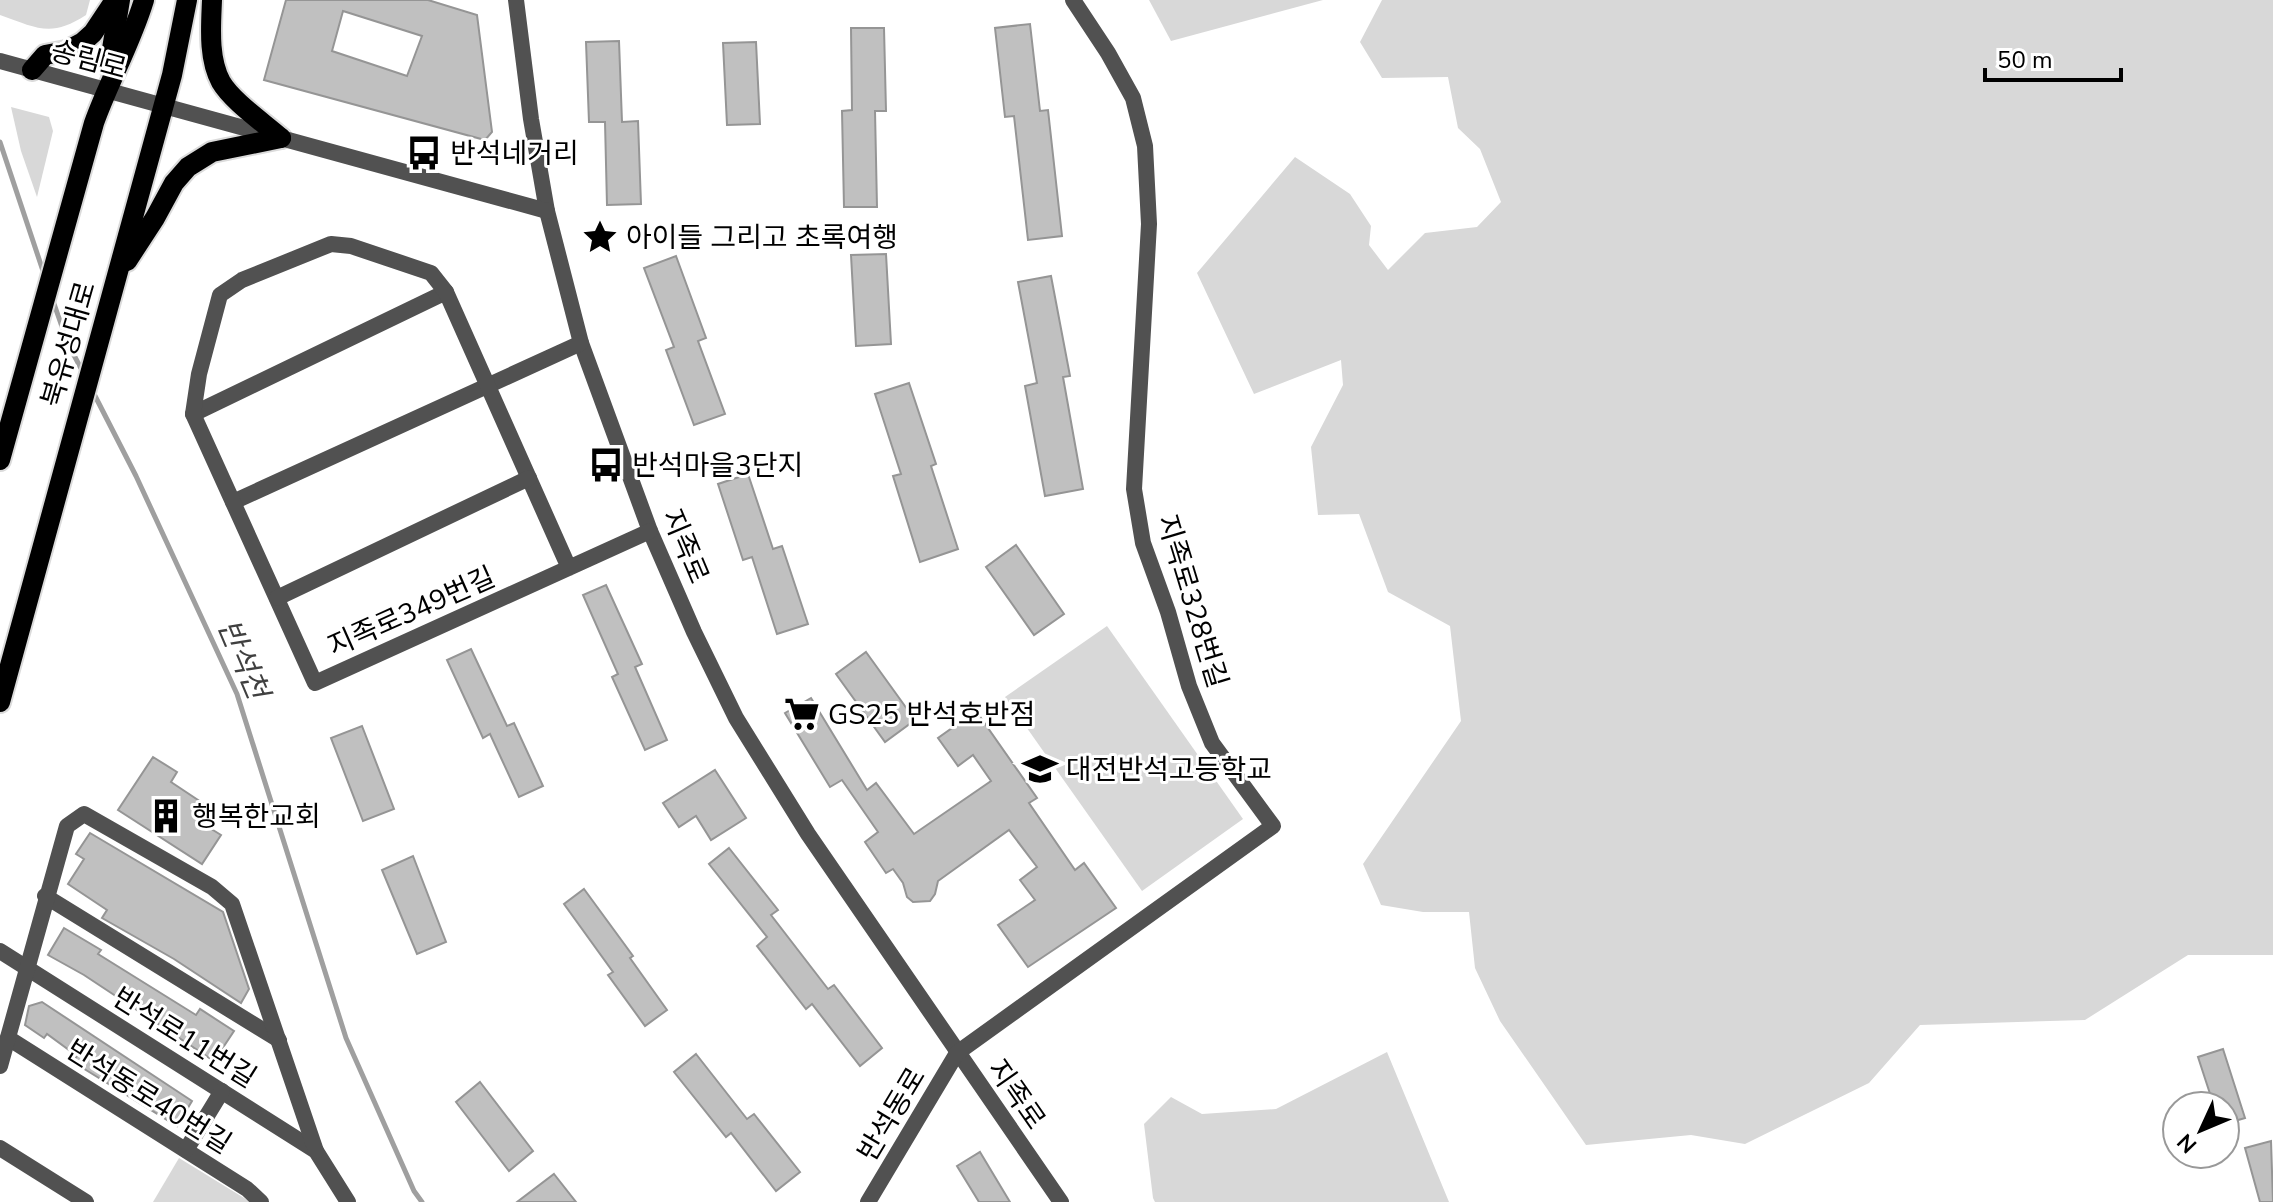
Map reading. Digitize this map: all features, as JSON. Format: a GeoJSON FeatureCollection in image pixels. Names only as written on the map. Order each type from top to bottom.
{"type":"FeatureCollection","features":[{"type":"Feature","properties":{"kind":"main road"},"geometry":{"type":"LineString","coordinates":[[32,70],[45,55],[66,51],[83,42],[118,0]]}},
{"type":"Feature","properties":{"kind":"main road"},"geometry":{"type":"LineString","coordinates":[[106,90],[118,0]]}},
{"type":"Feature","properties":{"kind":"main road","name":"북유성대로"},"geometry":{"type":"LineString","coordinates":[[0,460],[72,199],[106,90],[134,32],[144,0]]}},
{"type":"Feature","properties":{"kind":"main road"},"geometry":{"type":"LineString","coordinates":[[212,0],[212,51],[220,80],[234,97],[281,138]]}},
{"type":"Feature","properties":{"kind":"main road","name":"북유성대로"},"geometry":{"type":"LineString","coordinates":[[0,702],[164,106],[188,2]]}},
{"type":"Feature","properties":{"kind":"main road"},"geometry":{"type":"LineString","coordinates":[[113,290],[174,183],[188,167],[212,152],[281,138]]}},
{"type":"Feature","properties":{"kind":"street","name":"지족로"},"geometry":{"type":"LineString","coordinates":[[516,0],[531,119],[547,211],[581,343],[650,531],[736,718],[808,834],[1061,1202]]}},
{"type":"Feature","properties":{"kind":"street","name":"지족로328번길"},"geometry":{"type":"LineString","coordinates":[[957,1053],[1273,826],[1212,743],[1189,686],[1168,612],[1143,543],[1134,489],[1149,224],[1145,146],[1133,98],[1073,0]]}},
{"type":"Feature","properties":{"kind":"street","name":"송림로"},"geometry":{"type":"LineString","coordinates":[[0,61],[164,106]]}},
{"type":"Feature","properties":{"kind":"street"},"geometry":{"type":"LineString","coordinates":[[164,106],[547,211]]}},
{"type":"Feature","properties":{"kind":"street"},"geometry":{"type":"LineString","coordinates":[[193,414],[199,374],[220,295],[242,280],[331,244],[351,246],[431,273],[446,292],[569,568]]}},
{"type":"Feature","properties":{"kind":"street"},"geometry":{"type":"LineString","coordinates":[[193,414],[446,292]]}},
{"type":"Feature","properties":{"kind":"street"},"geometry":{"type":"LineString","coordinates":[[233,502],[581,343]]}},
{"type":"Feature","properties":{"kind":"street","name":"지족로349번길"},"geometry":{"type":"LineString","coordinates":[[193,414],[315,683],[650,531]]}},
{"type":"Feature","properties":{"kind":"street"},"geometry":{"type":"LineString","coordinates":[[277,598],[529,478]]}},
{"type":"Feature","properties":{"kind":"street","name":"반석로11번길"},"geometry":{"type":"LineString","coordinates":[[26,967],[67,826],[84,814],[212,887],[232,904],[316,1151],[348,1202]]}},
{"type":"Feature","properties":{"kind":"street","name":"반석로11번길"},"geometry":{"type":"LineString","coordinates":[[45,896],[279,1040]]}},
{"type":"Feature","properties":{"kind":"street","name":"반석로11번길"},"geometry":{"type":"LineString","coordinates":[[0,951],[316,1151]]}},
{"type":"Feature","properties":{"kind":"street"},"geometry":{"type":"LineString","coordinates":[[0,1066],[26,967]]}},
{"type":"Feature","properties":{"kind":"street","name":"반석동로40번길"},"geometry":{"type":"LineString","coordinates":[[8,1038],[247,1189],[261,1202]]}},
{"type":"Feature","properties":{"kind":"street","name":"반석동로"},"geometry":{"type":"LineString","coordinates":[[868,1202],[957,1053]]}},
{"type":"Feature","properties":{"kind":"street"},"geometry":{"type":"LineString","coordinates":[[186,1150],[222,1091]]}},
{"type":"Feature","properties":{"kind":"street"},"geometry":{"type":"LineString","coordinates":[[0,1148],[86,1202]]}},
{"type":"Feature","properties":{"kind":"shaded area"},"geometry":{"type":"Polygon","coordinates":[[[0,0],[90,0],[86,15],[53,29],[34,27],[0,15],[0,0]]]}},
{"type":"Feature","properties":{"kind":"shaded area"},"geometry":{"type":"Polygon","coordinates":[[[1149,0],[1323,0],[1171,41],[1149,0]]]}},
{"type":"Feature","properties":{"kind":"shaded area"},"geometry":{"type":"Polygon","coordinates":[[[1382,0],[2273,0],[2273,955],[2188,955],[2085,1020],[1920,1025],[1869,1083],[1745,1144],[1691,1135],[1586,1145],[1500,1021],[1475,968],[1469,912],[1423,912],[1381,905],[1363,864],[1461,721],[1450,626],[1388,592],[1359,514],[1318,515],[1311,447],[1343,385],[1341,360],[1254,394],[1197,273],[1295,157],[1350,194],[1371,226],[1369,245],[1388,270],[1425,233],[1477,227],[1501,202],[1480,149],[1458,128],[1448,77],[1382,78],[1360,42],[1382,0]]]}},
{"type":"Feature","properties":{"kind":"shaded area"},"geometry":{"type":"Polygon","coordinates":[[[11,107],[49,117],[53,131],[37,197],[21,151],[11,107]]]}},
{"type":"Feature","properties":{"kind":"shaded area"},"geometry":{"type":"Polygon","coordinates":[[[1107,626],[1243,819],[1142,891],[1005,697],[1107,626]]]}},
{"type":"Feature","properties":{"kind":"shaded area"},"geometry":{"type":"Polygon","coordinates":[[[1387,1052],[1449,1202],[1155,1202],[1144,1124],[1171,1097],[1202,1114],[1276,1109],[1387,1052]]]}},
{"type":"Feature","properties":{"kind":"shaded area"},"geometry":{"type":"Polygon","coordinates":[[[179,1158],[249,1201],[250,1202],[153,1202],[179,1158]]]}},
{"type":"Feature","properties":{"kind":"building"},"geometry":{"type":"Polygon","coordinates":[[[286,0],[428,0],[477,15],[492,132],[485,140],[264,80],[286,0]],[[343,11],[332,51],[407,76],[422,36],[343,11]]]}},
{"type":"Feature","properties":{"kind":"building"},"geometry":{"type":"Polygon","coordinates":[[[1030,24],[1040,111],[1048,110],[1062,236],[1028,240],[1014,116],[1005,117],[995,28],[1030,24]]]}},
{"type":"Feature","properties":{"kind":"building"},"geometry":{"type":"Polygon","coordinates":[[[851,28],[884,28],[886,111],[875,111],[877,207],[844,207],[842,111],[852,110],[851,28]]]}},
{"type":"Feature","properties":{"kind":"building"},"geometry":{"type":"Polygon","coordinates":[[[619,41],[622,122],[638,121],[641,204],[607,205],[605,122],[589,122],[586,42],[619,41]]]}},
{"type":"Feature","properties":{"kind":"building"},"geometry":{"type":"Polygon","coordinates":[[[756,42],[760,124],[727,125],[723,43],[756,42]]]}},
{"type":"Feature","properties":{"kind":"building"},"geometry":{"type":"Polygon","coordinates":[[[886,254],[891,344],[856,346],[851,255],[886,254]]]}},
{"type":"Feature","properties":{"kind":"building"},"geometry":{"type":"Polygon","coordinates":[[[676,256],[706,338],[698,341],[725,414],[694,425],[666,350],[674,347],[644,268],[676,256]]]}},
{"type":"Feature","properties":{"kind":"building"},"geometry":{"type":"Polygon","coordinates":[[[1051,276],[1070,376],[1063,377],[1083,489],[1045,496],[1025,386],[1037,383],[1018,282],[1051,276]]]}},
{"type":"Feature","properties":{"kind":"building"},"geometry":{"type":"Polygon","coordinates":[[[909,383],[936,464],[931,466],[958,549],[920,562],[893,476],[901,474],[875,394],[909,383]]]}},
{"type":"Feature","properties":{"kind":"building"},"geometry":{"type":"Polygon","coordinates":[[[748,474],[773,549],[782,546],[808,624],[777,634],[752,557],[743,560],[718,484],[748,474]]]}},
{"type":"Feature","properties":{"kind":"building"},"geometry":{"type":"Polygon","coordinates":[[[1016,545],[1064,614],[1034,635],[986,567],[1016,545]]]}},
{"type":"Feature","properties":{"kind":"building"},"geometry":{"type":"Polygon","coordinates":[[[606,585],[642,664],[635,667],[667,740],[645,750],[612,677],[618,674],[583,595],[606,585]]]}},
{"type":"Feature","properties":{"kind":"building"},"geometry":{"type":"Polygon","coordinates":[[[471,649],[507,726],[514,723],[543,786],[519,797],[490,734],[483,738],[447,660],[471,649]]]}},
{"type":"Feature","properties":{"kind":"building"},"geometry":{"type":"Polygon","coordinates":[[[866,652],[915,720],[885,742],[836,674],[866,652]]]}},
{"type":"Feature","properties":{"kind":"building"},"geometry":{"type":"Polygon","coordinates":[[[811,698],[867,790],[876,783],[914,834],[991,781],[973,755],[958,766],[938,738],[976,711],[1037,798],[1029,803],[1075,870],[1084,863],[1116,908],[1028,967],[998,925],[1035,900],[1020,880],[1037,867],[1009,830],[938,881],[930,901],[913,902],[907,897],[903,883],[893,869],[886,873],[865,842],[878,832],[842,780],[830,787],[785,713],[811,698]]]}},
{"type":"Feature","properties":{"kind":"building"},"geometry":{"type":"Polygon","coordinates":[[[362,726],[394,809],[363,821],[331,738],[362,726]]]}},
{"type":"Feature","properties":{"kind":"building","name":"행복한교회"},"geometry":{"type":"Polygon","coordinates":[[[153,757],[177,772],[171,782],[210,808],[200,822],[221,835],[202,864],[118,810],[153,757]]]}},
{"type":"Feature","properties":{"kind":"building"},"geometry":{"type":"Polygon","coordinates":[[[715,770],[746,818],[711,840],[696,816],[679,827],[663,803],[715,770]]]}},
{"type":"Feature","properties":{"kind":"building"},"geometry":{"type":"Polygon","coordinates":[[[90,833],[223,912],[249,989],[241,1003],[174,959],[102,918],[107,910],[68,884],[84,859],[76,854],[90,833]]]}},
{"type":"Feature","properties":{"kind":"building"},"geometry":{"type":"Polygon","coordinates":[[[729,848],[778,910],[771,915],[828,989],[834,985],[882,1048],[860,1066],[812,1004],[806,1009],[757,946],[767,937],[709,864],[729,848]]]}},
{"type":"Feature","properties":{"kind":"building"},"geometry":{"type":"Polygon","coordinates":[[[413,856],[446,942],[417,954],[382,870],[413,856]]]}},
{"type":"Feature","properties":{"kind":"building"},"geometry":{"type":"Polygon","coordinates":[[[584,889],[633,956],[630,958],[667,1010],[645,1026],[608,975],[613,972],[564,904],[584,889]]]}},
{"type":"Feature","properties":{"kind":"building"},"geometry":{"type":"Polygon","coordinates":[[[64,928],[101,950],[98,954],[196,1015],[200,1009],[234,1031],[214,1061],[84,975],[48,955],[64,928]]]}},
{"type":"Feature","properties":{"kind":"building"},"geometry":{"type":"Polygon","coordinates":[[[42,1002],[192,1101],[177,1126],[73,1062],[77,1056],[47,1034],[44,1038],[25,1025],[29,1006],[42,1002]]]}},
{"type":"Feature","properties":{"kind":"building"},"geometry":{"type":"Polygon","coordinates":[[[2223,1049],[2236,1090],[2209,1090],[2198,1057],[2223,1049]]]}},
{"type":"Feature","properties":{"kind":"building"},"geometry":{"type":"Polygon","coordinates":[[[696,1054],[747,1119],[754,1114],[800,1172],[776,1191],[731,1133],[726,1137],[674,1072],[696,1054]]]}},
{"type":"Feature","properties":{"kind":"building"},"geometry":{"type":"Polygon","coordinates":[[[480,1082],[533,1151],[509,1171],[456,1102],[480,1082]]]}},
{"type":"Feature","properties":{"kind":"building"},"geometry":{"type":"Polygon","coordinates":[[[2271,1141],[2273,1202],[2260,1202],[2245,1148],[2271,1141]]]}},
{"type":"Feature","properties":{"kind":"building"},"geometry":{"type":"Polygon","coordinates":[[[980,1152],[1010,1202],[979,1202],[957,1166],[980,1152]]]}},
{"type":"Feature","properties":{"kind":"building"},"geometry":{"type":"Polygon","coordinates":[[[554,1174],[576,1202],[517,1202],[554,1174]]]}},
{"type":"Feature","properties":{"kind":"waterway","name":"반석천"},"geometry":{"type":"LineString","coordinates":[[0,142],[44,274]]}},
{"type":"Feature","properties":{"kind":"waterway","name":"반석천"},"geometry":{"type":"LineString","coordinates":[[52,298],[68,344],[84,374]]}},
{"type":"Feature","properties":{"kind":"waterway","name":"반석천"},"geometry":{"type":"LineString","coordinates":[[92,390],[136,476],[237,694],[346,1038],[414,1191],[422,1202]]}},
{"type":"Feature","properties":{"kind":"place","name":"반석네거리"},"geometry":{"type":"Point","coordinates":[424,153]}},
{"type":"Feature","properties":{"kind":"place","name":"아이들 그리고 초록여행"},"geometry":{"type":"Point","coordinates":[600,237]}},
{"type":"Feature","properties":{"kind":"place","name":"반석마을3단지"},"geometry":{"type":"Point","coordinates":[606,465]}},
{"type":"Feature","properties":{"kind":"place","name":"GS25 반석호반점"},"geometry":{"type":"Point","coordinates":[802,714]}},
{"type":"Feature","properties":{"kind":"place","name":"대전반석고등학교"},"geometry":{"type":"Point","coordinates":[1040,769]}},
{"type":"Feature","properties":{"kind":"place","name":"행복한교회"},"geometry":{"type":"Point","coordinates":[166,816]}}]}
